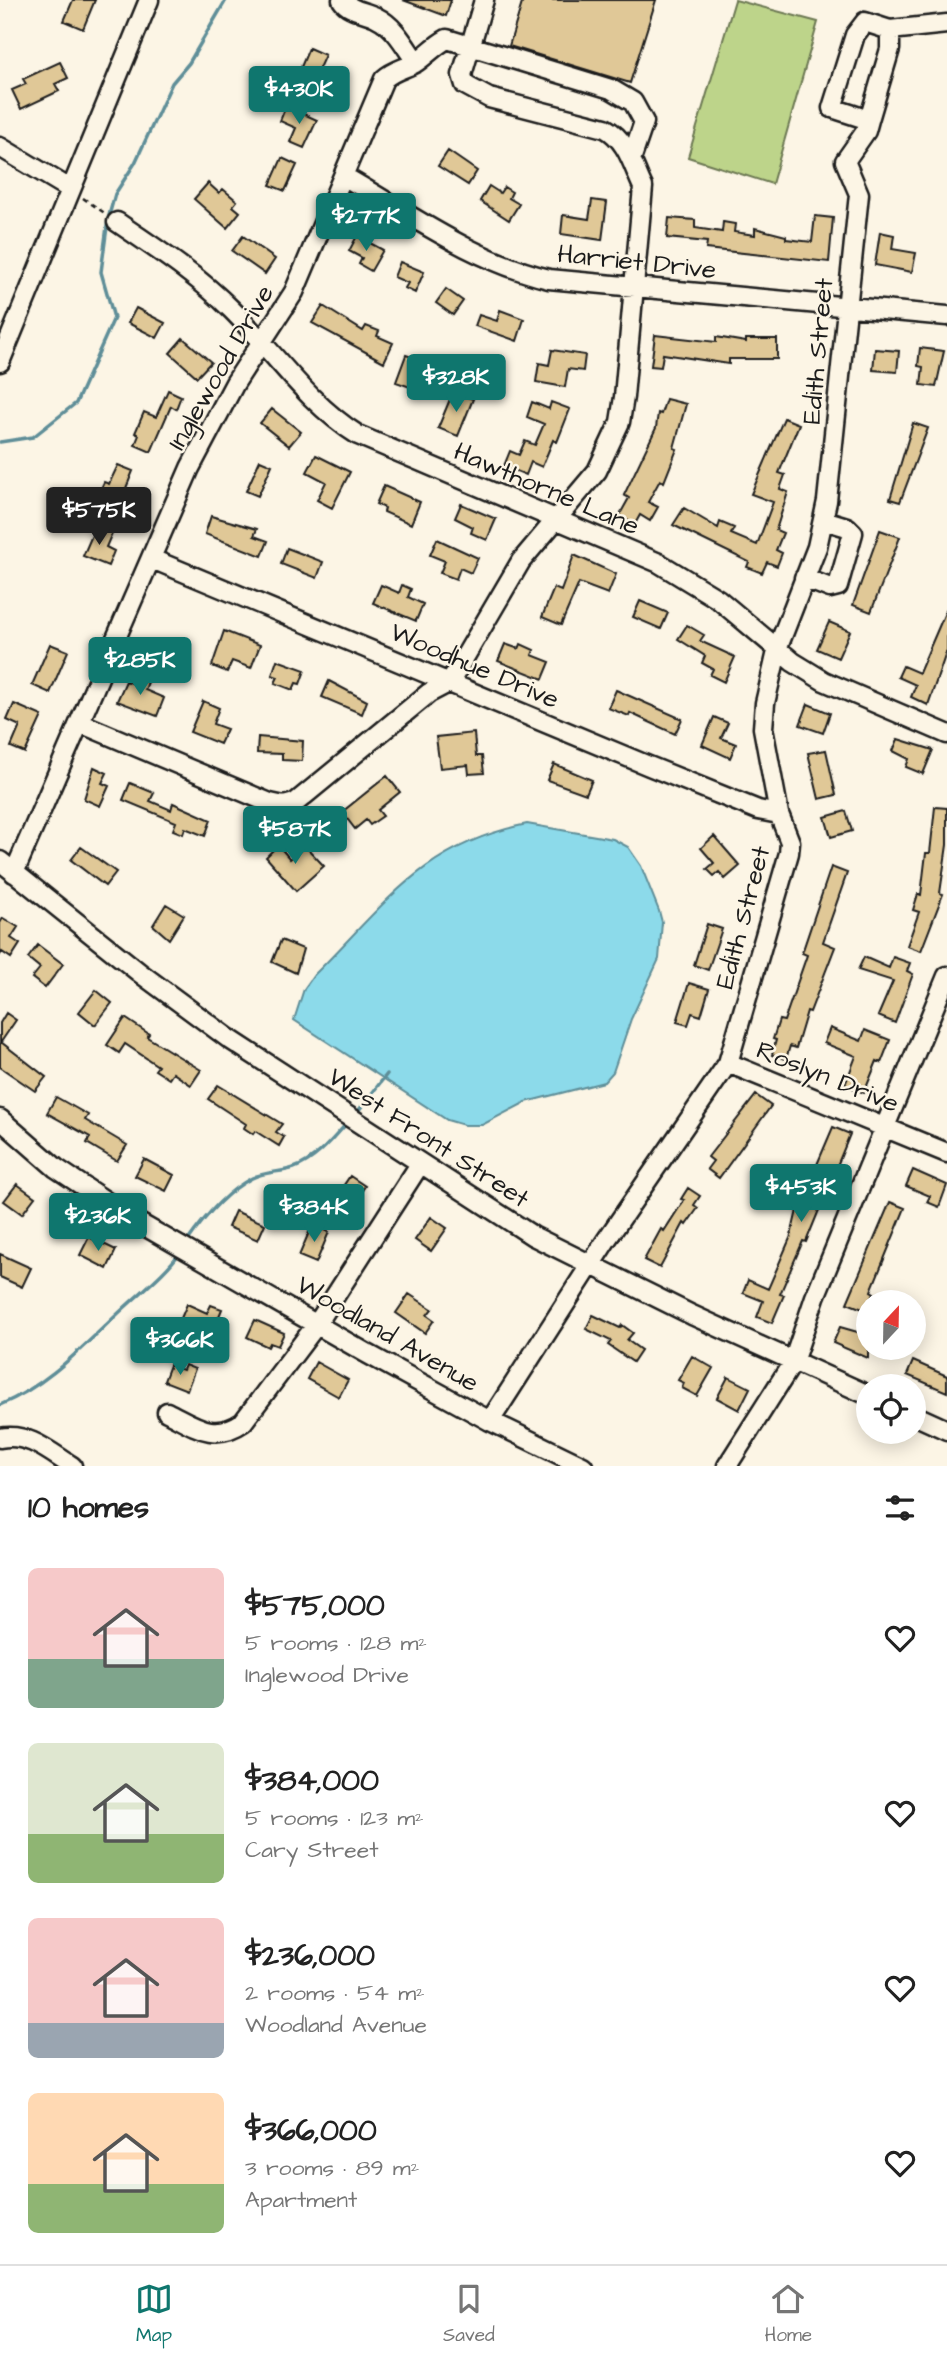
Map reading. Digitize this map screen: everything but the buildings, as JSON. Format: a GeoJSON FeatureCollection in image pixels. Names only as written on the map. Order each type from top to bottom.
{"type":"FeatureCollection","features":[{"type":"Feature","properties":{"kind":"street"},"geometry":{"type":"LineString","coordinates":[[0,362],[149,0]]}},
{"type":"Feature","properties":{"kind":"street"},"geometry":{"type":"LineString","coordinates":[[342,0],[346,6],[377,17],[395,31],[416,62],[430,48],[447,39],[611,89],[633,102],[644,122],[632,157]]}},
{"type":"Feature","properties":{"kind":"street"},"geometry":{"type":"LineString","coordinates":[[80,723],[270,803],[284,806],[304,797],[429,693],[450,682],[466,660],[509,578],[597,471],[620,422],[643,187],[632,157],[614,133],[605,128],[489,99],[465,85],[462,75],[484,0]]}},
{"type":"Feature","properties":{"kind":"street"},"geometry":{"type":"LineString","coordinates":[[890,30],[890,49],[869,120],[832,108],[855,35],[865,22],[890,30],[947,24]]}},
{"type":"Feature","properties":{"kind":"street","name":"Inglewood Drive"},"geometry":{"type":"LineString","coordinates":[[15,873],[211,425],[294,292],[345,177],[384,79],[392,72],[416,62]]}},
{"type":"Feature","properties":{"kind":"street","name":"Edith Street"},"geometry":{"type":"LineString","coordinates":[[490,1421],[590,1266],[728,1063],[789,853],[788,833],[779,814],[763,728],[778,647],[824,520],[835,442],[859,194],[845,161],[866,131],[869,120]]}},
{"type":"Feature","properties":{"kind":"street"},"geometry":{"type":"LineString","coordinates":[[0,147],[70,189]]}},
{"type":"Feature","properties":{"kind":"street","name":"Harriet Drive"},"geometry":{"type":"LineString","coordinates":[[345,177],[447,238],[507,267],[549,279],[947,316]]}},
{"type":"Feature","properties":{"kind":"street","name":"Hawthorne Lane"},"geometry":{"type":"LineString","coordinates":[[117,222],[195,275],[319,405],[358,435],[659,563],[691,580],[778,647],[793,662],[824,681],[947,734]]}},
{"type":"Feature","properties":{"kind":"street"},"geometry":{"type":"LineString","coordinates":[[804,578],[830,588],[838,586],[845,570],[853,533],[847,527],[824,520]]}},
{"type":"Feature","properties":{"kind":"street","name":"Woodhue Drive"},"geometry":{"type":"LineString","coordinates":[[152,559],[649,766],[758,810],[779,814]]}},
{"type":"Feature","properties":{"kind":"street","name":"West Front Street"},"geometry":{"type":"LineString","coordinates":[[0,861],[140,973],[228,1038],[533,1236],[590,1266],[856,1390]]}},
{"type":"Feature","properties":{"kind":"street"},"geometry":{"type":"LineString","coordinates":[[727,1466],[793,1362],[815,1297],[947,976]]}},
{"type":"Feature","properties":{"kind":"street","name":"Roslyn Drive"},"geometry":{"type":"LineString","coordinates":[[728,1063],[947,1153]]}},
{"type":"Feature","properties":{"kind":"street","name":"Woodland Avenue"},"geometry":{"type":"LineString","coordinates":[[0,1119],[56,1168],[93,1193],[490,1421],[583,1466]]}},
{"type":"Feature","properties":{"kind":"street"},"geometry":{"type":"LineString","coordinates":[[167,1412],[217,1433],[227,1433],[243,1422],[317,1324],[420,1164]]}},
{"type":"Feature","properties":{"kind":"street"},"geometry":{"type":"LineString","coordinates":[[926,1420],[947,1430]]}},
{"type":"Feature","properties":{"kind":"street"},"geometry":{"type":"LineString","coordinates":[[0,1438],[22,1438],[36,1443],[72,1466]]}},
{"type":"Feature","properties":{"kind":"path"},"geometry":{"type":"LineString","coordinates":[[89,202],[117,222]]}},
{"type":"Feature","properties":{"kind":"green space"},"geometry":{"type":"Polygon","coordinates":[[[735,0],[818,22],[772,184],[688,157],[735,0]]]}},
{"type":"Feature","properties":{"kind":"water"},"geometry":{"type":"Polygon","coordinates":[[[527,824],[613,839],[628,847],[641,866],[659,911],[662,922],[659,959],[631,1019],[613,1072],[604,1082],[526,1102],[482,1125],[464,1125],[447,1120],[294,1020],[304,989],[314,975],[408,881],[459,847],[527,824]]]}},
{"type":"Feature","properties":{"kind":"waterway"},"geometry":{"type":"LineString","coordinates":[[0,442],[33,437],[76,403],[114,318],[101,272],[108,219],[115,194],[135,163],[172,83],[189,63],[226,0]]}},
{"type":"Feature","properties":{"kind":"waterway"},"geometry":{"type":"LineString","coordinates":[[355,1115],[387,1074]]}},
{"type":"Feature","properties":{"kind":"waterway"},"geometry":{"type":"LineString","coordinates":[[187,1242],[208,1215],[234,1190],[257,1176],[289,1170],[309,1160],[347,1123]]}},
{"type":"Feature","properties":{"kind":"waterway"},"geometry":{"type":"LineString","coordinates":[[0,1405],[18,1397],[66,1363],[161,1274],[181,1251]]}}]}
